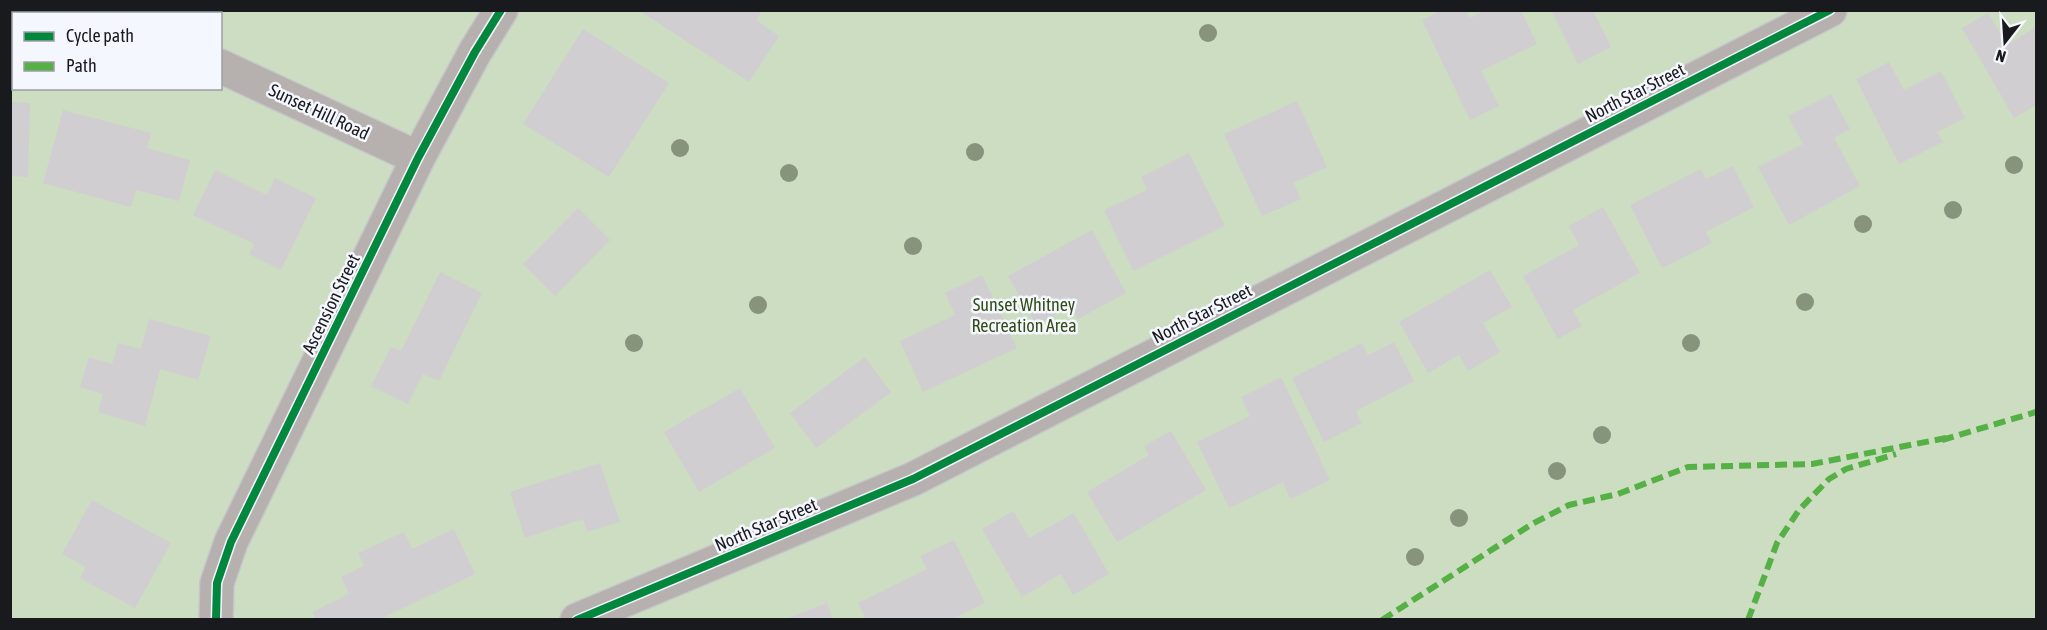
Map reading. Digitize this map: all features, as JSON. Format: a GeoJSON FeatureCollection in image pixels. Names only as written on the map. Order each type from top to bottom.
{"type":"FeatureCollection","features":[{"type":"Feature","properties":{"kind":"street","name":"Ascension Street"},"geometry":{"type":"LineString","coordinates":[[216,620],[217,583],[231,543],[418,158],[475,52],[501,10]]}},
{"type":"Feature","properties":{"kind":"street","name":"North Star Street"},"geometry":{"type":"LineString","coordinates":[[576,620],[913,479],[1830,10]]}},
{"type":"Feature","properties":{"kind":"street","name":"Sunset Hill Road"},"geometry":{"type":"LineString","coordinates":[[222,67],[418,158]]}},
{"type":"Feature","properties":{"kind":"green space","name":"Sunset Whitney Recreation Area"},"geometry":{"type":"Polygon","coordinates":[[[11,11],[2036,11],[2036,619],[11,619],[11,11]]]}},
{"type":"Feature","properties":{"kind":"building"},"geometry":{"type":"Polygon","coordinates":[[[645,10],[762,10],[756,20],[779,36],[749,82],[643,13],[645,10]]]}},
{"type":"Feature","properties":{"kind":"building"},"geometry":{"type":"Polygon","coordinates":[[[1442,10],[1466,10],[1470,18],[1486,10],[1521,10],[1537,44],[1481,71],[1499,106],[1470,120],[1422,20],[1442,10]]]}},
{"type":"Feature","properties":{"kind":"building"},"geometry":{"type":"Polygon","coordinates":[[[1551,10],[1593,10],[1611,47],[1578,64],[1551,10]]]}},
{"type":"Feature","properties":{"kind":"building"},"geometry":{"type":"Polygon","coordinates":[[[1988,13],[2007,45],[2036,27],[2036,105],[2014,118],[1962,28],[1988,13]]]}},
{"type":"Feature","properties":{"kind":"building"},"geometry":{"type":"Polygon","coordinates":[[[583,29],[669,83],[609,177],[523,124],[583,29]]]}},
{"type":"Feature","properties":{"kind":"building"},"geometry":{"type":"Polygon","coordinates":[[[1889,62],[1904,90],[1941,71],[1965,118],[1937,132],[1943,142],[1899,164],[1856,79],[1889,62]]]}},
{"type":"Feature","properties":{"kind":"building"},"geometry":{"type":"Polygon","coordinates":[[[1831,94],[1850,129],[1834,138],[1860,186],[1789,225],[1758,167],[1803,144],[1788,116],[1831,94]]]}},
{"type":"Feature","properties":{"kind":"building"},"geometry":{"type":"Polygon","coordinates":[[[1297,101],[1327,167],[1293,183],[1301,199],[1262,216],[1224,134],[1297,101]]]}},
{"type":"Feature","properties":{"kind":"building"},"geometry":{"type":"Polygon","coordinates":[[[10,102],[30,103],[28,177],[10,176],[10,102]]]}},
{"type":"Feature","properties":{"kind":"building"},"geometry":{"type":"Polygon","coordinates":[[[63,110],[151,133],[147,148],[190,160],[179,201],[136,190],[131,207],[43,183],[63,110]]]}},
{"type":"Feature","properties":{"kind":"building"},"geometry":{"type":"Polygon","coordinates":[[[1189,153],[1225,226],[1133,271],[1104,210],[1147,190],[1141,177],[1189,153]]]}},
{"type":"Feature","properties":{"kind":"building"},"geometry":{"type":"Polygon","coordinates":[[[1733,166],[1754,207],[1706,232],[1712,243],[1662,268],[1630,205],[1701,169],[1706,179],[1733,166]]]}},
{"type":"Feature","properties":{"kind":"building"},"geometry":{"type":"Polygon","coordinates":[[[215,170],[267,195],[275,178],[316,198],[281,270],[249,254],[254,244],[193,215],[215,170]]]}},
{"type":"Feature","properties":{"kind":"building"},"geometry":{"type":"Polygon","coordinates":[[[1603,207],[1640,273],[1573,310],[1582,326],[1558,339],[1523,276],[1579,245],[1569,226],[1603,207]]]}},
{"type":"Feature","properties":{"kind":"building"},"geometry":{"type":"Polygon","coordinates":[[[578,208],[610,240],[555,296],[523,264],[578,208]]]}},
{"type":"Feature","properties":{"kind":"building"},"geometry":{"type":"Polygon","coordinates":[[[1092,230],[1126,293],[1078,319],[1071,306],[1036,325],[1008,276],[1092,230]]]}},
{"type":"Feature","properties":{"kind":"building"},"geometry":{"type":"Polygon","coordinates":[[[1490,270],[1512,307],[1483,323],[1500,352],[1468,371],[1459,355],[1428,373],[1399,322],[1490,270]]]}},
{"type":"Feature","properties":{"kind":"building"},"geometry":{"type":"Polygon","coordinates":[[[440,272],[482,293],[439,381],[423,374],[408,404],[371,386],[391,347],[401,351],[440,272]]]}},
{"type":"Feature","properties":{"kind":"building"},"geometry":{"type":"Polygon","coordinates":[[[982,275],[1017,348],[923,392],[900,341],[955,315],[945,293],[982,275]]]}},
{"type":"Feature","properties":{"kind":"building"},"geometry":{"type":"Polygon","coordinates":[[[149,319],[211,336],[198,380],[160,369],[145,426],[98,412],[103,394],[80,387],[89,357],[112,364],[118,343],[141,349],[149,319]]]}},
{"type":"Feature","properties":{"kind":"building"},"geometry":{"type":"Polygon","coordinates":[[[1394,342],[1414,381],[1356,411],[1362,423],[1324,442],[1292,378],[1362,343],[1368,355],[1394,342]]]}},
{"type":"Feature","properties":{"kind":"building"},"geometry":{"type":"Polygon","coordinates":[[[865,357],[891,392],[816,448],[790,413],[865,357]]]}},
{"type":"Feature","properties":{"kind":"building"},"geometry":{"type":"Polygon","coordinates":[[[1281,377],[1330,480],[1290,499],[1283,482],[1229,508],[1197,442],[1250,416],[1241,397],[1281,377]]]}},
{"type":"Feature","properties":{"kind":"building"},"geometry":{"type":"Polygon","coordinates":[[[740,388],[775,448],[699,492],[664,432],[740,388]]]}},
{"type":"Feature","properties":{"kind":"building"},"geometry":{"type":"Polygon","coordinates":[[[1171,431],[1206,490],[1117,542],[1087,492],[1149,455],[1144,446],[1171,431]]]}},
{"type":"Feature","properties":{"kind":"building"},"geometry":{"type":"Polygon","coordinates":[[[600,463],[620,522],[587,532],[583,519],[525,538],[510,492],[600,463]]]}},
{"type":"Feature","properties":{"kind":"building"},"geometry":{"type":"Polygon","coordinates":[[[92,500],[171,543],[135,608],[80,578],[86,567],[62,554],[92,500]]]}},
{"type":"Feature","properties":{"kind":"building"},"geometry":{"type":"Polygon","coordinates":[[[1013,511],[1029,538],[1074,513],[1109,574],[1073,595],[1061,574],[1022,597],[982,529],[1013,511]]]}},
{"type":"Feature","properties":{"kind":"building"},"geometry":{"type":"Polygon","coordinates":[[[454,529],[475,574],[378,620],[316,620],[312,612],[349,594],[341,577],[364,566],[358,553],[404,532],[412,549],[454,529]]]}},
{"type":"Feature","properties":{"kind":"building"},"geometry":{"type":"Polygon","coordinates":[[[954,540],[985,603],[951,620],[866,620],[858,603],[927,569],[920,556],[954,540]]]}},
{"type":"Feature","properties":{"kind":"building"},"geometry":{"type":"Polygon","coordinates":[[[827,603],[833,620],[785,620],[785,619],[827,603]]]}},
{"type":"Feature","properties":{"kind":"marked path"},"geometry":{"type":"LineString","coordinates":[[1942,440],[2036,412]]}},
{"type":"Feature","properties":{"kind":"marked path"},"geometry":{"type":"LineString","coordinates":[[1382,620],[1532,524],[1569,505],[1618,494],[1688,467],[1812,464],[1946,438]]}},
{"type":"Feature","properties":{"kind":"marked path"},"geometry":{"type":"LineString","coordinates":[[1748,620],[1777,543],[1799,510],[1829,479],[1846,469],[1896,454]]}},
{"type":"Feature","properties":{"kind":"cycle path"},"geometry":{"type":"LineString","coordinates":[[216,620],[217,583],[231,542],[418,158],[475,52],[501,10]]}},
{"type":"Feature","properties":{"kind":"cycle path"},"geometry":{"type":"LineString","coordinates":[[577,620],[913,479],[1830,10]]}}]}
